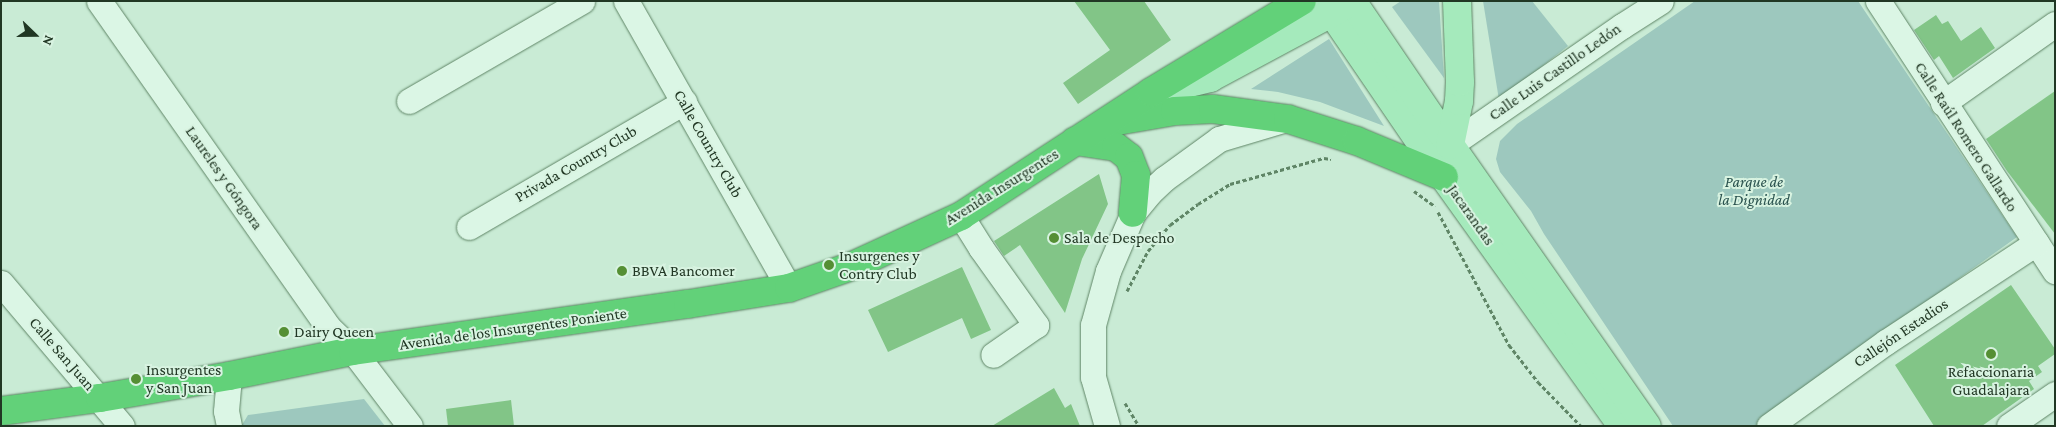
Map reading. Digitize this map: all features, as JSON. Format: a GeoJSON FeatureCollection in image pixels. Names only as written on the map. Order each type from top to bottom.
{"type":"FeatureCollection","features":[{"type":"Feature","properties":{"kind":"highway","name":"Avenida Insurgentes"},"geometry":{"type":"LineString","coordinates":[[789,288],[852,266],[961,216],[1151,92],[1302,1]]}},
{"type":"Feature","properties":{"kind":"highway"},"geometry":{"type":"LineString","coordinates":[[1075,141],[1115,122],[1174,111],[1213,109],[1288,119],[1357,141],[1444,176]]}},
{"type":"Feature","properties":{"kind":"highway"},"geometry":{"type":"LineString","coordinates":[[1075,141],[1116,147],[1129,157],[1136,176],[1133,213]]}},
{"type":"Feature","properties":{"kind":"highway","name":"Avenida de los Insurgentes Poniente"},"geometry":{"type":"LineString","coordinates":[[1,410],[100,398],[229,376],[353,351],[789,288]]}},
{"type":"Feature","properties":{"kind":"main road"},"geometry":{"type":"LineString","coordinates":[[1450,145],[1460,82],[1458,1]]}},
{"type":"Feature","properties":{"kind":"main road","name":"Avenida Insurgentes"},"geometry":{"type":"LineString","coordinates":[[1151,92],[1210,78],[1340,4]]}},
{"type":"Feature","properties":{"kind":"main road","name":"Jacarandas"},"geometry":{"type":"LineString","coordinates":[[1340,4],[1450,145],[1647,426]]}},
{"type":"Feature","properties":{"kind":"main road","name":"Jacarandas"},"geometry":{"type":"LineString","coordinates":[[1340,4],[1444,176],[1622,426]]}},
{"type":"Feature","properties":{"kind":"street","name":"Laureles y Góngora"},"geometry":{"type":"LineString","coordinates":[[99,1],[327,326],[353,351],[410,426]]}},
{"type":"Feature","properties":{"kind":"street"},"geometry":{"type":"LineString","coordinates":[[409,102],[582,1]]}},
{"type":"Feature","properties":{"kind":"street","name":"Calle Luis Castillo Ledón"},"geometry":{"type":"LineString","coordinates":[[1450,145],[1614,31],[1661,1]]}},
{"type":"Feature","properties":{"kind":"street","name":"Calle Raúl Romero Gallardo"},"geometry":{"type":"LineString","coordinates":[[1878,1],[1943,103],[2055,271]]}},
{"type":"Feature","properties":{"kind":"street","name":"Calle Country Club"},"geometry":{"type":"LineString","coordinates":[[635,4],[684,102],[789,288]]}},
{"type":"Feature","properties":{"kind":"street"},"geometry":{"type":"LineString","coordinates":[[1943,103],[2055,24]]}},
{"type":"Feature","properties":{"kind":"street","name":"Privada Country Club"},"geometry":{"type":"LineString","coordinates":[[469,227],[684,102]]}},
{"type":"Feature","properties":{"kind":"street"},"geometry":{"type":"LineString","coordinates":[[1107,426],[1093,378],[1093,325],[1108,271],[1133,213],[1149,193],[1164,179],[1219,139],[1288,119]]}},
{"type":"Feature","properties":{"kind":"street"},"geometry":{"type":"LineString","coordinates":[[961,216],[981,248],[1036,325],[993,355]]}},
{"type":"Feature","properties":{"kind":"street","name":"Callejón Estadios"},"geometry":{"type":"LineString","coordinates":[[1769,426],[1886,342],[2036,243]]}},
{"type":"Feature","properties":{"kind":"street","name":"Calle San Juan"},"geometry":{"type":"LineString","coordinates":[[1,283],[122,426]]}},
{"type":"Feature","properties":{"kind":"street"},"geometry":{"type":"LineString","coordinates":[[229,376],[226,411],[229,426]]}},
{"type":"Feature","properties":{"kind":"street"},"geometry":{"type":"LineString","coordinates":[[2009,426],[2055,394]]}},
{"type":"Feature","properties":{"kind":"path"},"geometry":{"type":"LineString","coordinates":[[1125,298],[1148,251],[1170,225],[1198,204],[1230,184],[1324,158],[1334,160]]}},
{"type":"Feature","properties":{"kind":"path"},"geometry":{"type":"LineString","coordinates":[[1412,190],[1435,206],[1509,344],[1538,382],[1581,426]]}},
{"type":"Feature","properties":{"kind":"path"},"geometry":{"type":"LineString","coordinates":[[1121,395],[1139,426]]}},
{"type":"Feature","properties":{"kind":"green space"},"geometry":{"type":"Polygon","coordinates":[[[1401,1],[1439,1],[1444,78],[1392,7],[1401,1]]]}},
{"type":"Feature","properties":{"kind":"green space"},"geometry":{"type":"Polygon","coordinates":[[[1483,1],[1532,1],[1568,46],[1499,100],[1483,1]]]}},
{"type":"Feature","properties":{"kind":"green space","name":"Parque de la Dignidad"},"geometry":{"type":"Polygon","coordinates":[[[1695,1],[1858,1],[2017,237],[1783,404],[1757,426],[1673,426],[1544,234],[1531,211],[1500,172],[1496,159],[1500,141],[1517,124],[1695,1]]]}},
{"type":"Feature","properties":{"kind":"green space"},"geometry":{"type":"Polygon","coordinates":[[[1329,39],[1384,126],[1320,102],[1278,92],[1251,89],[1329,39]]]}},
{"type":"Feature","properties":{"kind":"green space"},"geometry":{"type":"Polygon","coordinates":[[[364,399],[385,426],[242,425],[248,415],[364,399]]]}},
{"type":"Feature","properties":{"kind":"building"},"geometry":{"type":"Polygon","coordinates":[[[1074,1],[1144,1],[1171,40],[1078,104],[1063,83],[1110,50],[1074,1]]]}},
{"type":"Feature","properties":{"kind":"building"},"geometry":{"type":"Polygon","coordinates":[[[1936,15],[1942,24],[1948,21],[1961,41],[1981,27],[1995,48],[1953,78],[1939,56],[1934,60],[1914,30],[1936,15]]]}},
{"type":"Feature","properties":{"kind":"building"},"geometry":{"type":"Polygon","coordinates":[[[2055,91],[2055,234],[2007,171],[1986,139],[2055,91]]]}},
{"type":"Feature","properties":{"kind":"building","name":"Sala de Despecho"},"geometry":{"type":"Polygon","coordinates":[[[1099,174],[1108,204],[1082,259],[1065,313],[1020,245],[1004,256],[994,241],[1099,174]]]}},
{"type":"Feature","properties":{"kind":"building"},"geometry":{"type":"Polygon","coordinates":[[[962,267],[991,330],[971,339],[962,318],[888,352],[868,310],[962,267]]]}},
{"type":"Feature","properties":{"kind":"building"},"geometry":{"type":"Polygon","coordinates":[[[2011,285],[2055,349],[2055,354],[2038,366],[2042,372],[2029,381],[2034,389],[1982,426],[1934,426],[1895,365],[2011,285]]]}},
{"type":"Feature","properties":{"kind":"building"},"geometry":{"type":"Polygon","coordinates":[[[1054,388],[1065,408],[1071,404],[1080,426],[992,426],[1054,388]]]}},
{"type":"Feature","properties":{"kind":"building"},"geometry":{"type":"Polygon","coordinates":[[[511,400],[514,426],[448,426],[446,409],[511,400]]]}},
{"type":"Feature","properties":{"kind":"place","name":"Sala de Despecho"},"geometry":{"type":"Point","coordinates":[1054,238]}},
{"type":"Feature","properties":{"kind":"place","name":"Insurgenes y Contry Club"},"geometry":{"type":"Point","coordinates":[829,265]}},
{"type":"Feature","properties":{"kind":"place","name":"BBVA Bancomer"},"geometry":{"type":"Point","coordinates":[622,271]}},
{"type":"Feature","properties":{"kind":"place","name":"Dairy Queen"},"geometry":{"type":"Point","coordinates":[284,332]}},
{"type":"Feature","properties":{"kind":"place","name":"Refaccionaria Guadalajara"},"geometry":{"type":"Point","coordinates":[1991,354]}},
{"type":"Feature","properties":{"kind":"place","name":"Insurgentes y San Juan"},"geometry":{"type":"Point","coordinates":[136,379]}}]}
